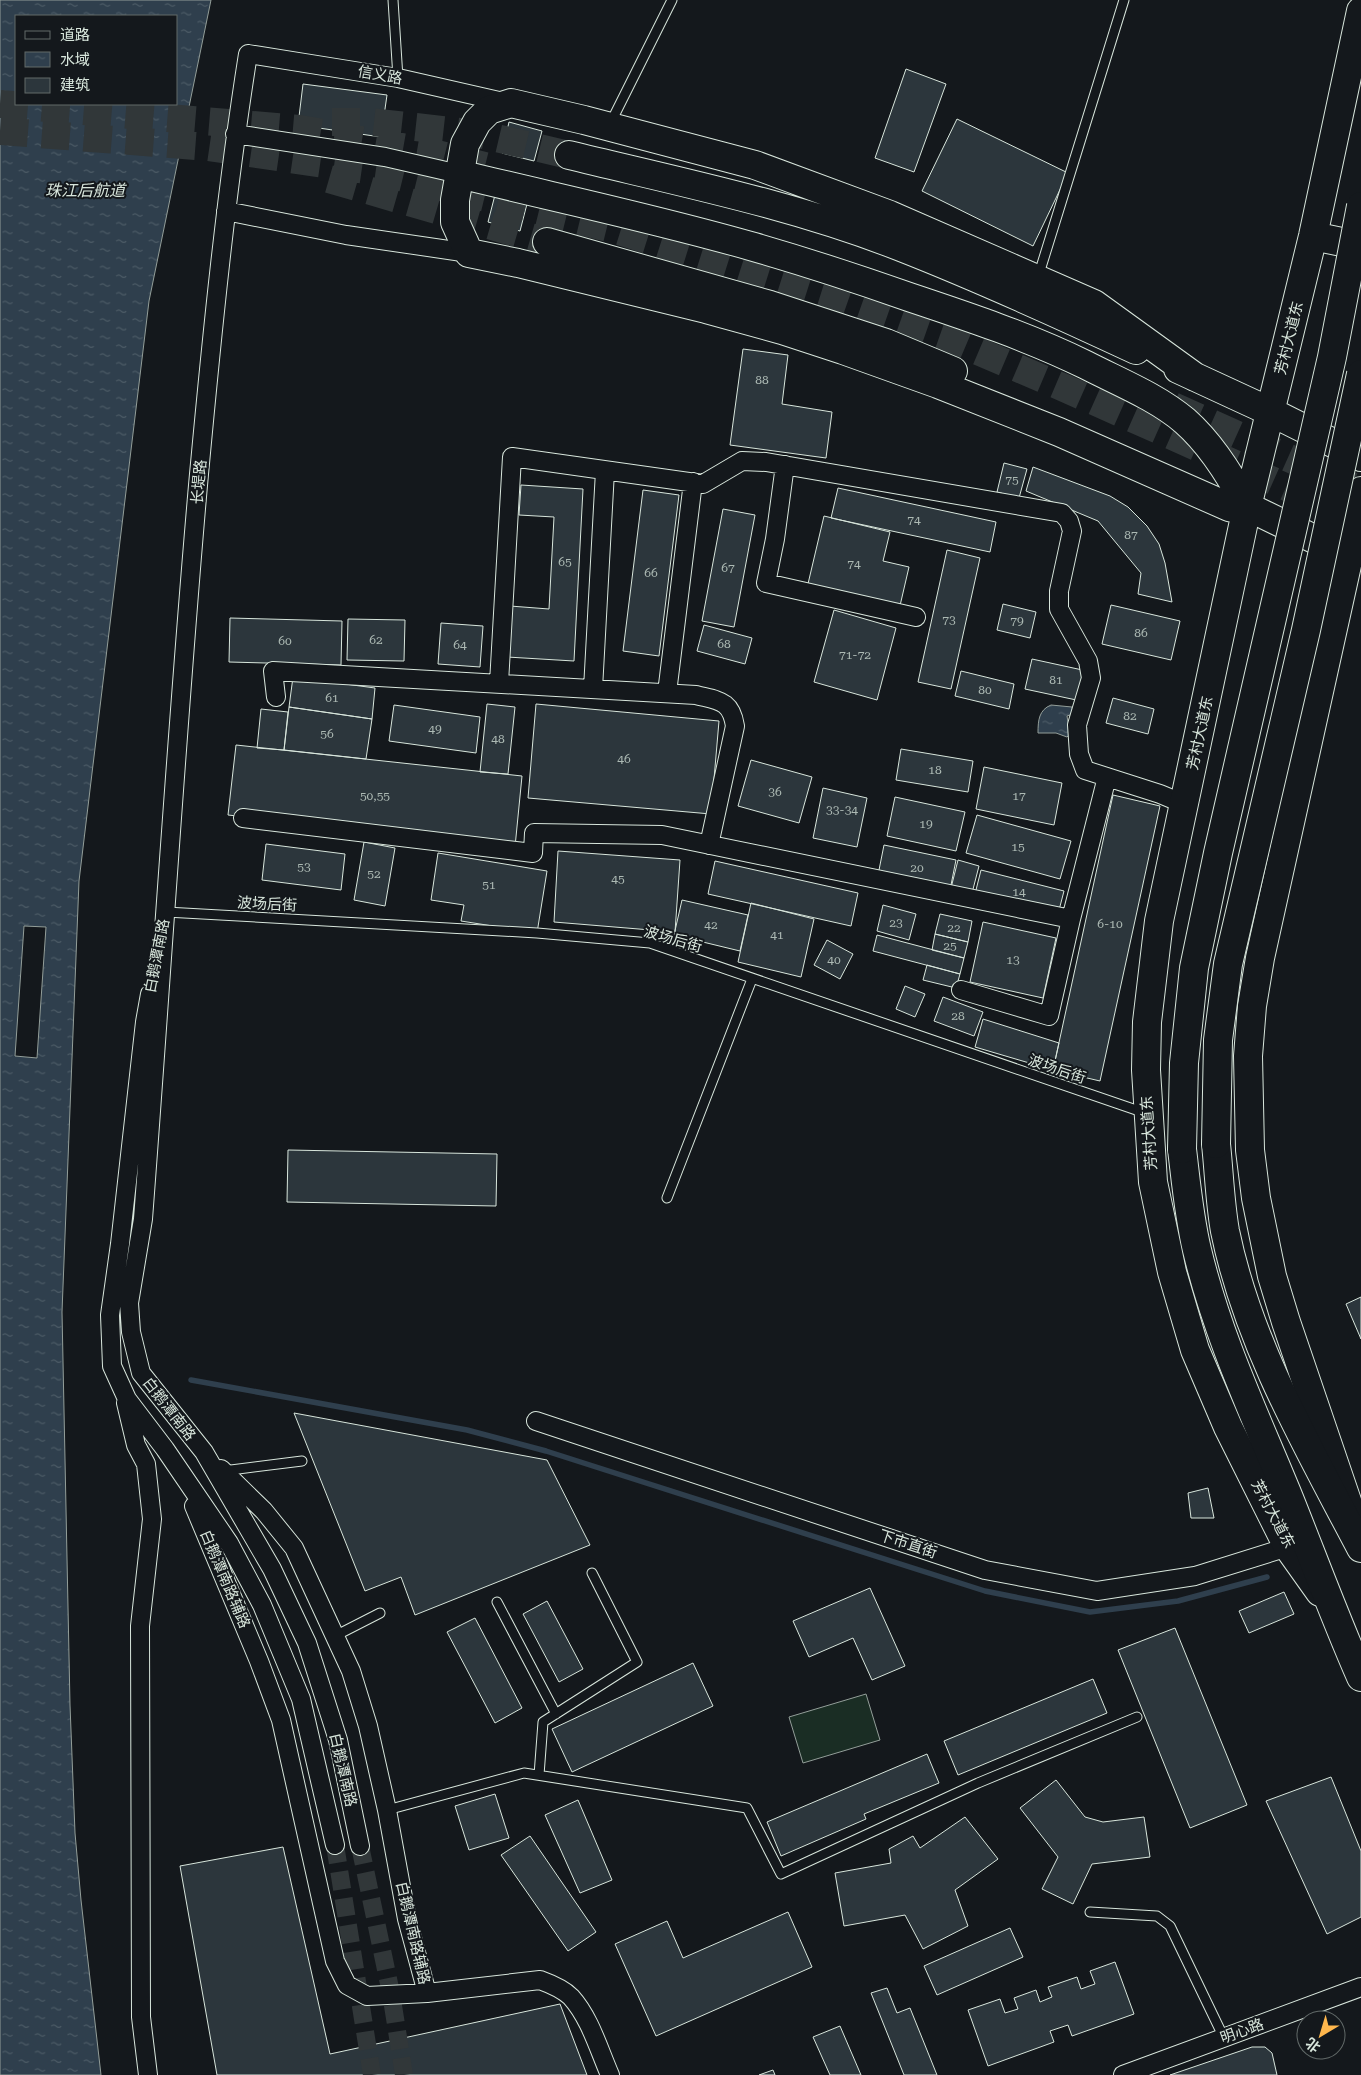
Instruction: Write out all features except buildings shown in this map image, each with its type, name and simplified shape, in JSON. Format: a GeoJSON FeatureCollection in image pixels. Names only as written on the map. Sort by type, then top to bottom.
{"type":"FeatureCollection","features":[{"type":"Feature","properties":{"kind":"main road","name":"芳村大道东"},"geometry":{"type":"LineString","coordinates":[[1330,1605],[1288,1546],[1228,1427],[1195,1350],[1172,1272],[1153,1182],[1146,1070],[1147,1022],[1159,921],[1247,506],[1314,236],[1361,11]]}},
{"type":"Feature","properties":{"kind":"main road"},"geometry":{"type":"LineString","coordinates":[[1195,377],[1094,304],[890,216],[755,165],[609,126],[511,103],[489,110],[477,122],[466,144],[455,200],[455,222],[469,253],[626,288],[782,330],[938,384],[1059,432],[1229,507],[1238,509],[1247,506]]}},
{"type":"Feature","properties":{"kind":"main road"},"geometry":{"type":"LineString","coordinates":[[569,155],[723,192],[823,220],[900,246],[1075,321],[1271,412],[1361,457]]}},
{"type":"Feature","properties":{"kind":"main road"},"geometry":{"type":"LineString","coordinates":[[459,174],[752,246],[818,266],[1031,340],[1162,404],[1185,421],[1201,438],[1227,472],[1247,506]]}},
{"type":"Feature","properties":{"kind":"main road","name":"芳村大道东"},"geometry":{"type":"LineString","coordinates":[[1330,1605],[1288,1497],[1236,1373],[1213,1307],[1197,1249],[1182,1149],[1184,1063],[1188,1013],[1198,949],[1253,695],[1332,357],[1361,206]]}},
{"type":"Feature","properties":{"kind":"main road"},"geometry":{"type":"LineString","coordinates":[[1314,236],[1361,246]]}},
{"type":"Feature","properties":{"kind":"main road"},"geometry":{"type":"LineString","coordinates":[[548,242],[770,305],[886,343],[1066,418],[1355,558]]}},
{"type":"Feature","properties":{"kind":"main road"},"geometry":{"type":"LineString","coordinates":[[1361,374],[1306,630],[1228,964],[1218,1040],[1216,1144],[1225,1230],[1237,1279],[1256,1333],[1275,1380],[1361,1548]]}},
{"type":"Feature","properties":{"kind":"main road"},"geometry":{"type":"LineString","coordinates":[[1361,491],[1355,558],[1260,958],[1251,1026],[1248,1103],[1250,1150],[1256,1198],[1272,1276],[1323,1434],[1361,1540]]}},
{"type":"Feature","properties":{"kind":"main road"},"geometry":{"type":"LineString","coordinates":[[1330,1605],[1361,1677]]}},
{"type":"Feature","properties":{"kind":"street","name":"信义路"},"geometry":{"type":"LineString","coordinates":[[248,54],[398,78],[511,103]]}},
{"type":"Feature","properties":{"kind":"street","name":"长堤路"},"geometry":{"type":"LineString","coordinates":[[166,912],[187,609],[212,339],[235,134],[248,54]]}},
{"type":"Feature","properties":{"kind":"street"},"geometry":{"type":"LineString","coordinates":[[235,134],[384,157],[459,174]]}},
{"type":"Feature","properties":{"kind":"street"},"geometry":{"type":"LineString","coordinates":[[226,212],[346,235],[469,253]]}},
{"type":"Feature","properties":{"kind":"street"},"geometry":{"type":"LineString","coordinates":[[499,683],[512,457],[702,484],[742,461],[766,462],[1062,513],[1069,521],[1072,531],[1058,591],[1059,609],[1088,661],[1091,678],[1077,725],[1079,754],[1086,770],[1160,794],[1184,804]]}},
{"type":"Feature","properties":{"kind":"street"},"geometry":{"type":"LineString","coordinates":[[785,465],[766,583],[916,617]]}},
{"type":"Feature","properties":{"kind":"street"},"geometry":{"type":"LineString","coordinates":[[593,689],[605,471]]}},
{"type":"Feature","properties":{"kind":"street"},"geometry":{"type":"LineString","coordinates":[[667,693],[693,482]]}},
{"type":"Feature","properties":{"kind":"street"},"geometry":{"type":"LineString","coordinates":[[276,697],[273,671],[667,693],[696,695],[724,702],[733,713],[735,726],[708,845]]}},
{"type":"Feature","properties":{"kind":"street"},"geometry":{"type":"LineString","coordinates":[[961,990],[1049,1016],[1071,918],[1107,777]]}},
{"type":"Feature","properties":{"kind":"street"},"geometry":{"type":"LineString","coordinates":[[243,818],[533,853],[534,833],[662,835],[1071,918]]}},
{"type":"Feature","properties":{"kind":"street","name":"白鹅潭南路"},"geometry":{"type":"LineString","coordinates":[[166,912],[145,1022],[120,1244],[110,1315],[112,1366],[127,1399],[229,1543],[266,1613],[301,1698],[335,1844]]}},
{"type":"Feature","properties":{"kind":"street","name":"白鹅潭南路"},"geometry":{"type":"LineString","coordinates":[[166,912],[142,1219],[129,1302],[131,1332],[141,1373],[204,1452],[272,1569],[307,1643],[338,1740],[360,1846]]}},
{"type":"Feature","properties":{"kind":"street"},"geometry":{"type":"LineString","coordinates":[[123,1391],[136,1445],[146,1464],[152,1519],[140,1626],[141,2017],[148,2075]]}},
{"type":"Feature","properties":{"kind":"street","name":"下市直街"},"geometry":{"type":"LineString","coordinates":[[536,1421],[986,1570],[1097,1591],[1195,1576],[1288,1546]]}},
{"type":"Feature","properties":{"kind":"street","name":"白鹅潭南路辅路"},"geometry":{"type":"LineString","coordinates":[[179,1471],[259,1661],[281,1720],[335,1961],[348,1985],[367,1996],[427,1993],[407,1919],[387,1810],[352,1672],[294,1548],[264,1512],[204,1452]]}},
{"type":"Feature","properties":{"kind":"street"},"geometry":{"type":"LineString","coordinates":[[427,1993],[540,1980],[556,1986],[570,1997],[582,2014],[610,2075]]}},
{"type":"Feature","properties":{"kind":"street","name":"明心路"},"geometry":{"type":"LineString","coordinates":[[1123,2075],[1361,1987]]}},
{"type":"Feature","properties":{"kind":"lane"},"geometry":{"type":"LineString","coordinates":[[393,0],[398,78]]}},
{"type":"Feature","properties":{"kind":"lane"},"geometry":{"type":"LineString","coordinates":[[609,126],[672,0]]}},
{"type":"Feature","properties":{"kind":"lane"},"geometry":{"type":"LineString","coordinates":[[1037,279],[1124,0]]}},
{"type":"Feature","properties":{"kind":"lane","name":"波场后街"},"geometry":{"type":"LineString","coordinates":[[166,912],[537,933],[650,944],[1148,1114]]}},
{"type":"Feature","properties":{"kind":"lane"},"geometry":{"type":"LineString","coordinates":[[667,1198],[752,979]]}},
{"type":"Feature","properties":{"kind":"lane"},"geometry":{"type":"LineString","coordinates":[[222,1471],[302,1462]]}},
{"type":"Feature","properties":{"kind":"lane"},"geometry":{"type":"LineString","coordinates":[[539,1775],[544,1722],[637,1662],[592,1574]]}},
{"type":"Feature","properties":{"kind":"lane"},"geometry":{"type":"LineString","coordinates":[[497,1602],[556,1714]]}},
{"type":"Feature","properties":{"kind":"lane"},"geometry":{"type":"LineString","coordinates":[[335,1636],[380,1612]]}},
{"type":"Feature","properties":{"kind":"lane"},"geometry":{"type":"LineString","coordinates":[[387,1810],[524,1773],[747,1808],[781,1874],[978,1783],[1137,1717]]}},
{"type":"Feature","properties":{"kind":"lane"},"geometry":{"type":"LineString","coordinates":[[1090,1912],[1157,1916],[1170,1926],[1224,2038]]}},
{"type":"Feature","properties":{"kind":"green space"},"geometry":{"type":"Polygon","coordinates":[[[866,1694],[880,1740],[803,1763],[789,1717],[866,1694]]]}},
{"type":"Feature","properties":{"kind":"water","name":"珠江后航道"},"geometry":{"type":"Polygon","coordinates":[[[0,0],[211,0],[149,301],[79,881],[62,1312],[70,1705],[75,1833],[101,2075],[0,2075],[0,0]]]}},
{"type":"Feature","properties":{"kind":"water"},"geometry":{"type":"Polygon","coordinates":[[[1051,705],[1072,707],[1073,714],[1067,716],[1070,734],[1067,737],[1056,733],[1038,733],[1040,716],[1051,705]]]}},
{"type":"Feature","properties":{"kind":"pier"},"geometry":{"type":"Polygon","coordinates":[[[24,926],[46,927],[37,1058],[15,1056],[24,926]]]}},
{"type":"Feature","properties":{"kind":"waterway"},"geometry":{"type":"LineString","coordinates":[[191,1380],[467,1430],[546,1451],[985,1591],[1090,1612],[1178,1601],[1267,1577]]}},
{"type":"Feature","properties":{"kind":"tunnel"},"geometry":{"type":"LineString","coordinates":[[0,104],[300,129],[425,151],[485,166]]}},
{"type":"Feature","properties":{"kind":"tunnel"},"geometry":{"type":"LineString","coordinates":[[332,122],[371,122],[479,134],[569,155]]}},
{"type":"Feature","properties":{"kind":"tunnel"},"geometry":{"type":"LineString","coordinates":[[0,131],[208,147],[380,172],[616,230],[835,299],[954,341],[1060,386],[1354,517]]}},
{"type":"Feature","properties":{"kind":"tunnel"},"geometry":{"type":"LineString","coordinates":[[329,179],[547,242]]}},
{"type":"Feature","properties":{"kind":"tunnel"},"geometry":{"type":"LineString","coordinates":[[1173,406],[1360,490]]}},
{"type":"Feature","properties":{"kind":"tunnel"},"geometry":{"type":"LineString","coordinates":[[335,1845],[372,2075]]}},
{"type":"Feature","properties":{"kind":"tunnel"},"geometry":{"type":"LineString","coordinates":[[360,1846],[391,1993],[404,2075]]}}]}
